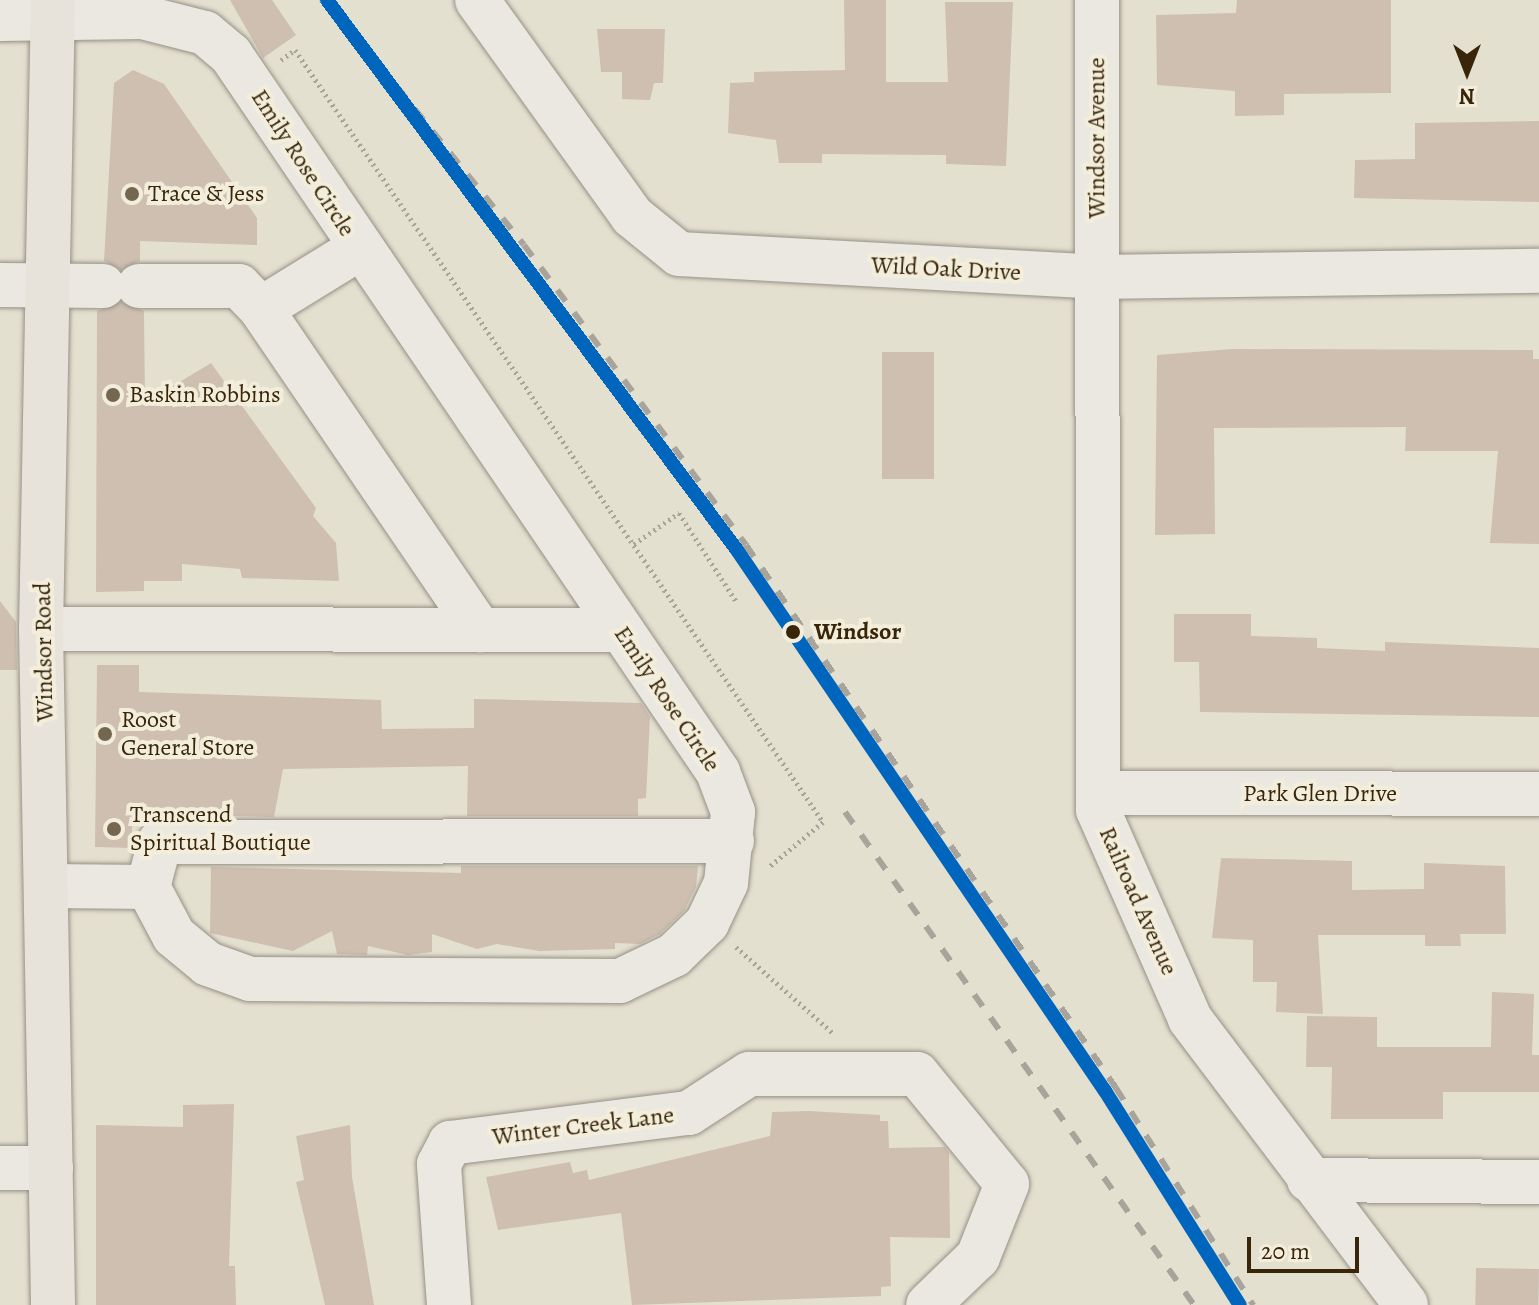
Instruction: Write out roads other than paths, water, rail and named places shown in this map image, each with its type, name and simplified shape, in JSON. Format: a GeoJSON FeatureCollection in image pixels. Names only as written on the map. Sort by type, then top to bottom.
{"type":"FeatureCollection","features":[{"type":"Feature","properties":{"kind":"main road","name":"Windsor Road"},"geometry":{"type":"LineString","coordinates":[[53,9],[41,629],[50,886],[53,1305]]}},
{"type":"Feature","properties":{"kind":"street","name":"Wild Oak Drive"},"geometry":{"type":"LineString","coordinates":[[477,0],[632,216],[679,254],[1097,277],[1539,271]]}},
{"type":"Feature","properties":{"kind":"street","name":"Windsor Avenue"},"geometry":{"type":"LineString","coordinates":[[1097,0],[1097,277]]}},
{"type":"Feature","properties":{"kind":"street","name":"Emily Rose Circle"},"geometry":{"type":"LineString","coordinates":[[0,19],[53,9],[142,17],[205,33],[231,55],[718,772],[733,812],[726,883],[707,923],[674,955],[620,981],[250,979],[208,964],[174,936],[148,887]]}},
{"type":"Feature","properties":{"kind":"street"},"geometry":{"type":"LineString","coordinates":[[261,309],[360,248]]}},
{"type":"Feature","properties":{"kind":"street","name":"Railroad Avenue"},"geometry":{"type":"LineString","coordinates":[[1097,277],[1102,793],[1098,810],[1190,1019],[1406,1305]]}},
{"type":"Feature","properties":{"kind":"street"},"geometry":{"type":"LineString","coordinates":[[0,285],[239,286],[261,309],[480,630]]}},
{"type":"Feature","properties":{"kind":"street"},"geometry":{"type":"LineString","coordinates":[[41,629],[621,630]]}},
{"type":"Feature","properties":{"kind":"street","name":"Park Glen Drive"},"geometry":{"type":"LineString","coordinates":[[1102,793],[1539,794]]}},
{"type":"Feature","properties":{"kind":"street"},"geometry":{"type":"LineString","coordinates":[[50,886],[148,887],[160,842],[732,841]]}},
{"type":"Feature","properties":{"kind":"street","name":"Winter Creek Lane"},"geometry":{"type":"LineString","coordinates":[[449,1305],[439,1164],[450,1143],[689,1113],[749,1074],[917,1074],[1007,1184],[978,1257],[928,1305]]}},
{"type":"Feature","properties":{"kind":"street"},"geometry":{"type":"LineString","coordinates":[[0,1168],[51,1168]]}},
{"type":"Feature","properties":{"kind":"street"},"geometry":{"type":"LineString","coordinates":[[1309,1180],[1539,1182]]}},
{"type":"Feature","properties":{"kind":"railway"},"geometry":{"type":"LineString","coordinates":[[327,0],[524,245],[746,545],[1116,1088],[1253,1305]]}},
{"type":"Feature","properties":{"kind":"railway"},"geometry":{"type":"LineString","coordinates":[[845,812],[1194,1305]]}},
{"type":"Feature","properties":{"kind":"place","name":"Trace & Jess"},"geometry":{"type":"Point","coordinates":[132,194]}},
{"type":"Feature","properties":{"kind":"place","name":"Baskin Robbins"},"geometry":{"type":"Point","coordinates":[113,395]}},
{"type":"Feature","properties":{"kind":"place","name":"Windsor"},"geometry":{"type":"Point","coordinates":[793,632]}},
{"type":"Feature","properties":{"kind":"place","name":"Roost General Store"},"geometry":{"type":"Point","coordinates":[105,734]}},
{"type":"Feature","properties":{"kind":"place","name":"Transcend Spiritual Boutique"},"geometry":{"type":"Point","coordinates":[114,829]}}]}
